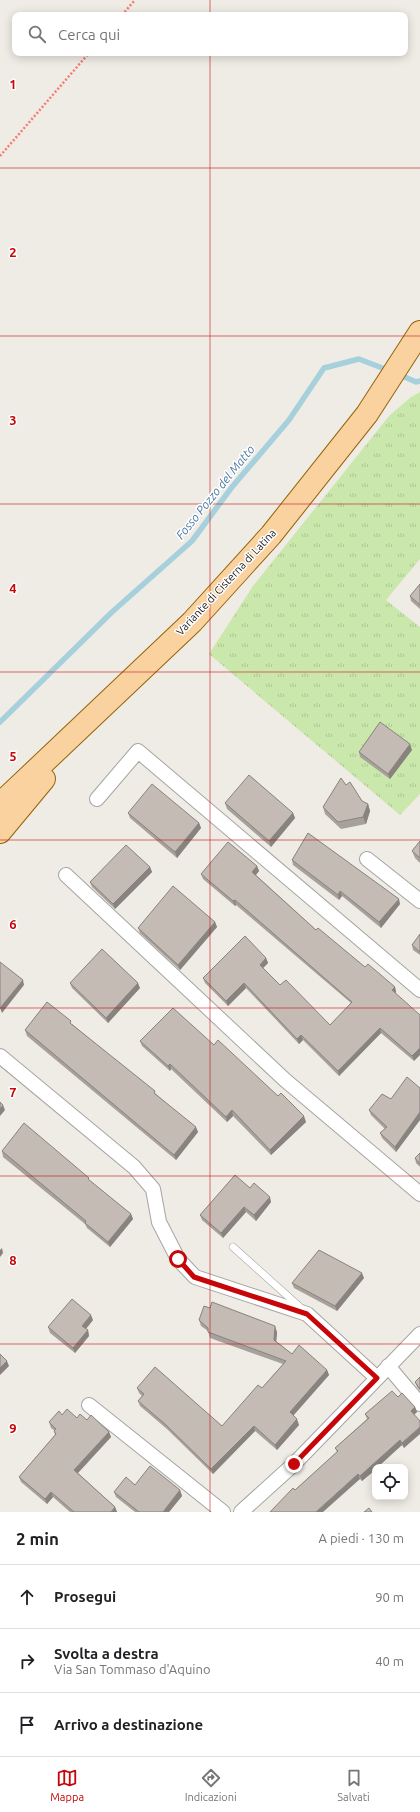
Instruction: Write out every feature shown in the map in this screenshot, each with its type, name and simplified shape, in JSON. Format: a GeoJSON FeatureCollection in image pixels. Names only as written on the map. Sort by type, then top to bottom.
{"type":"FeatureCollection","features":[{"type":"Feature","properties":{"kind":"main road","name":"Variante di Cisterna di Latina"},"geometry":{"type":"LineString","coordinates":[[0,804],[192,622],[271,535],[367,414],[416,339]]}},
{"type":"Feature","properties":{"kind":"main road"},"geometry":{"type":"LineString","coordinates":[[0,786],[106,704]]}},
{"type":"Feature","properties":{"kind":"main road"},"geometry":{"type":"LineString","coordinates":[[0,832],[106,704]]}},
{"type":"Feature","properties":{"kind":"street"},"geometry":{"type":"LineString","coordinates":[[97,799],[138,751],[420,990]]}},
{"type":"Feature","properties":{"kind":"street"},"geometry":{"type":"LineString","coordinates":[[367,859],[420,901]]}},
{"type":"Feature","properties":{"kind":"street"},"geometry":{"type":"LineString","coordinates":[[66,875],[285,1080],[420,1194]]}},
{"type":"Feature","properties":{"kind":"street"},"geometry":{"type":"LineString","coordinates":[[0,1056],[134,1167],[152,1189],[158,1222],[178,1259],[194,1277],[307,1314],[377,1378]]}},
{"type":"Feature","properties":{"kind":"street"},"geometry":{"type":"LineString","coordinates":[[241,1512],[294,1464],[420,1334]]}},
{"type":"Feature","properties":{"kind":"street"},"geometry":{"type":"LineString","coordinates":[[388,1366],[420,1404]]}},
{"type":"Feature","properties":{"kind":"street"},"geometry":{"type":"LineString","coordinates":[[89,1405],[223,1512]]}},
{"type":"Feature","properties":{"kind":"lane"},"geometry":{"type":"LineString","coordinates":[[233,1248],[307,1314]]}},
{"type":"Feature","properties":{"kind":"path"},"geometry":{"type":"LineString","coordinates":[[125,12],[135,0]]}},
{"type":"Feature","properties":{"kind":"path"},"geometry":{"type":"LineString","coordinates":[[0,156],[86,56]]}},
{"type":"Feature","properties":{"kind":"green space"},"geometry":{"type":"Polygon","coordinates":[[[420,392],[420,559],[386,600],[420,627],[420,794],[400,815],[209,654],[253,586],[389,416],[411,397],[420,392]]]}},
{"type":"Feature","properties":{"kind":"building"},"geometry":{"type":"Polygon","coordinates":[[[420,584],[420,605],[410,596],[420,584]]]}},
{"type":"Feature","properties":{"kind":"building"},"geometry":{"type":"Polygon","coordinates":[[[380,722],[410,744],[388,774],[359,752],[380,722]]]}},
{"type":"Feature","properties":{"kind":"building"},"geometry":{"type":"Polygon","coordinates":[[[249,775],[293,813],[269,841],[225,803],[249,775]]]}},
{"type":"Feature","properties":{"kind":"building"},"geometry":{"type":"Polygon","coordinates":[[[341,778],[346,785],[350,782],[362,801],[368,804],[363,817],[338,822],[323,807],[341,778]]]}},
{"type":"Feature","properties":{"kind":"building"},"geometry":{"type":"Polygon","coordinates":[[[152,784],[199,823],[175,852],[128,813],[152,784]]]}},
{"type":"Feature","properties":{"kind":"building"},"geometry":{"type":"Polygon","coordinates":[[[308,833],[399,899],[379,922],[340,891],[338,895],[292,860],[308,833]]]}},
{"type":"Feature","properties":{"kind":"building"},"geometry":{"type":"Polygon","coordinates":[[[420,841],[420,858],[412,851],[420,841]]]}},
{"type":"Feature","properties":{"kind":"building"},"geometry":{"type":"Polygon","coordinates":[[[228,842],[257,866],[252,872],[316,930],[318,928],[365,967],[368,964],[395,987],[392,990],[420,1015],[420,1048],[412,1056],[380,1028],[338,1071],[301,1035],[297,1039],[244,983],[226,1001],[203,978],[245,936],[266,958],[260,965],[280,985],[286,980],[330,1025],[352,1002],[235,900],[233,901],[201,874],[228,842]]]}},
{"type":"Feature","properties":{"kind":"building"},"geometry":{"type":"Polygon","coordinates":[[[126,845],[150,867],[113,904],[90,882],[126,845]]]}},
{"type":"Feature","properties":{"kind":"building"},"geometry":{"type":"Polygon","coordinates":[[[173,886],[215,922],[178,965],[138,928],[173,886]]]}},
{"type":"Feature","properties":{"kind":"building"},"geometry":{"type":"Polygon","coordinates":[[[420,934],[420,952],[412,945],[420,934]]]}},
{"type":"Feature","properties":{"kind":"building"},"geometry":{"type":"Polygon","coordinates":[[[102,949],[138,983],[106,1018],[70,983],[102,949]]]}},
{"type":"Feature","properties":{"kind":"building"},"geometry":{"type":"Polygon","coordinates":[[[0,962],[23,980],[0,1008],[0,962]]]}},
{"type":"Feature","properties":{"kind":"building"},"geometry":{"type":"Polygon","coordinates":[[[47,1002],[71,1021],[70,1023],[155,1091],[154,1093],[196,1127],[174,1155],[25,1030],[47,1002]]]}},
{"type":"Feature","properties":{"kind":"building"},"geometry":{"type":"Polygon","coordinates":[[[173,1008],[214,1045],[218,1040],[278,1096],[281,1093],[304,1116],[270,1150],[232,1110],[226,1117],[170,1064],[168,1066],[140,1041],[173,1008]]]}},
{"type":"Feature","properties":{"kind":"building"},"geometry":{"type":"Polygon","coordinates":[[[407,1077],[420,1088],[420,1112],[395,1147],[380,1133],[387,1127],[369,1110],[382,1094],[391,1099],[407,1077]]]}},
{"type":"Feature","properties":{"kind":"building"},"geometry":{"type":"Polygon","coordinates":[[[0,1102],[3,1105],[0,1109],[0,1102]]]}},
{"type":"Feature","properties":{"kind":"building"},"geometry":{"type":"Polygon","coordinates":[[[24,1123],[131,1214],[108,1242],[85,1223],[86,1221],[2,1151],[24,1123]]]}},
{"type":"Feature","properties":{"kind":"building"},"geometry":{"type":"Polygon","coordinates":[[[420,1153],[420,1164],[415,1158],[420,1153]]]}},
{"type":"Feature","properties":{"kind":"building"},"geometry":{"type":"Polygon","coordinates":[[[235,1175],[250,1188],[254,1183],[270,1197],[254,1215],[244,1207],[221,1233],[200,1215],[235,1175]]]}},
{"type":"Feature","properties":{"kind":"building"},"geometry":{"type":"Polygon","coordinates":[[[319,1250],[362,1273],[335,1306],[292,1283],[319,1250]]]}},
{"type":"Feature","properties":{"kind":"building"},"geometry":{"type":"Polygon","coordinates":[[[72,1299],[91,1315],[82,1326],[88,1330],[73,1348],[48,1327],[72,1299]]]}},
{"type":"Feature","properties":{"kind":"building"},"geometry":{"type":"Polygon","coordinates":[[[212,1302],[275,1326],[274,1340],[292,1354],[299,1345],[327,1370],[290,1412],[297,1419],[275,1445],[254,1426],[211,1469],[165,1424],[138,1401],[144,1394],[137,1388],[155,1367],[222,1426],[258,1385],[262,1388],[286,1361],[208,1332],[208,1328],[199,1320],[204,1306],[210,1308],[212,1302]]]}},
{"type":"Feature","properties":{"kind":"building"},"geometry":{"type":"Polygon","coordinates":[[[0,1354],[7,1361],[0,1368],[0,1354]]]}},
{"type":"Feature","properties":{"kind":"building"},"geometry":{"type":"Polygon","coordinates":[[[420,1377],[420,1389],[415,1382],[420,1377]]]}},
{"type":"Feature","properties":{"kind":"building"},"geometry":{"type":"Polygon","coordinates":[[[392,1391],[398,1397],[402,1393],[415,1407],[411,1411],[420,1421],[420,1427],[402,1443],[400,1440],[360,1476],[358,1474],[316,1512],[270,1512],[293,1488],[295,1490],[338,1451],[335,1448],[369,1418],[365,1414],[392,1391]]]}},
{"type":"Feature","properties":{"kind":"building"},"geometry":{"type":"Polygon","coordinates":[[[67,1409],[77,1418],[80,1414],[87,1420],[91,1415],[109,1432],[74,1470],[115,1507],[111,1512],[74,1512],[51,1492],[45,1499],[19,1477],[56,1434],[54,1431],[56,1429],[49,1422],[59,1411],[62,1415],[67,1409]]]}},
{"type":"Feature","properties":{"kind":"building"},"geometry":{"type":"Polygon","coordinates":[[[150,1466],[180,1490],[163,1512],[139,1512],[114,1492],[126,1477],[135,1485],[150,1466]]]}},
{"type":"Feature","properties":{"kind":"building"},"geometry":{"type":"Polygon","coordinates":[[[369,1508],[372,1512],[364,1512],[369,1508]]]}},
{"type":"Feature","properties":{"kind":"waterway","name":"Fosso Pozzo del Matto"},"geometry":{"type":"LineString","coordinates":[[0,722],[112,612],[192,541],[232,487],[289,420],[324,368],[359,359],[390,371]]}},
{"type":"Feature","properties":{"kind":"waterway","name":"Fosso Pozzo del Matto"},"geometry":{"type":"LineString","coordinates":[[398,374],[416,382],[420,381]]}},
{"type":"Feature","properties":{"kind":"route"},"geometry":{"type":"LineString","coordinates":[[178,1259],[194,1277],[307,1314],[377,1378],[294,1464]]}}]}
